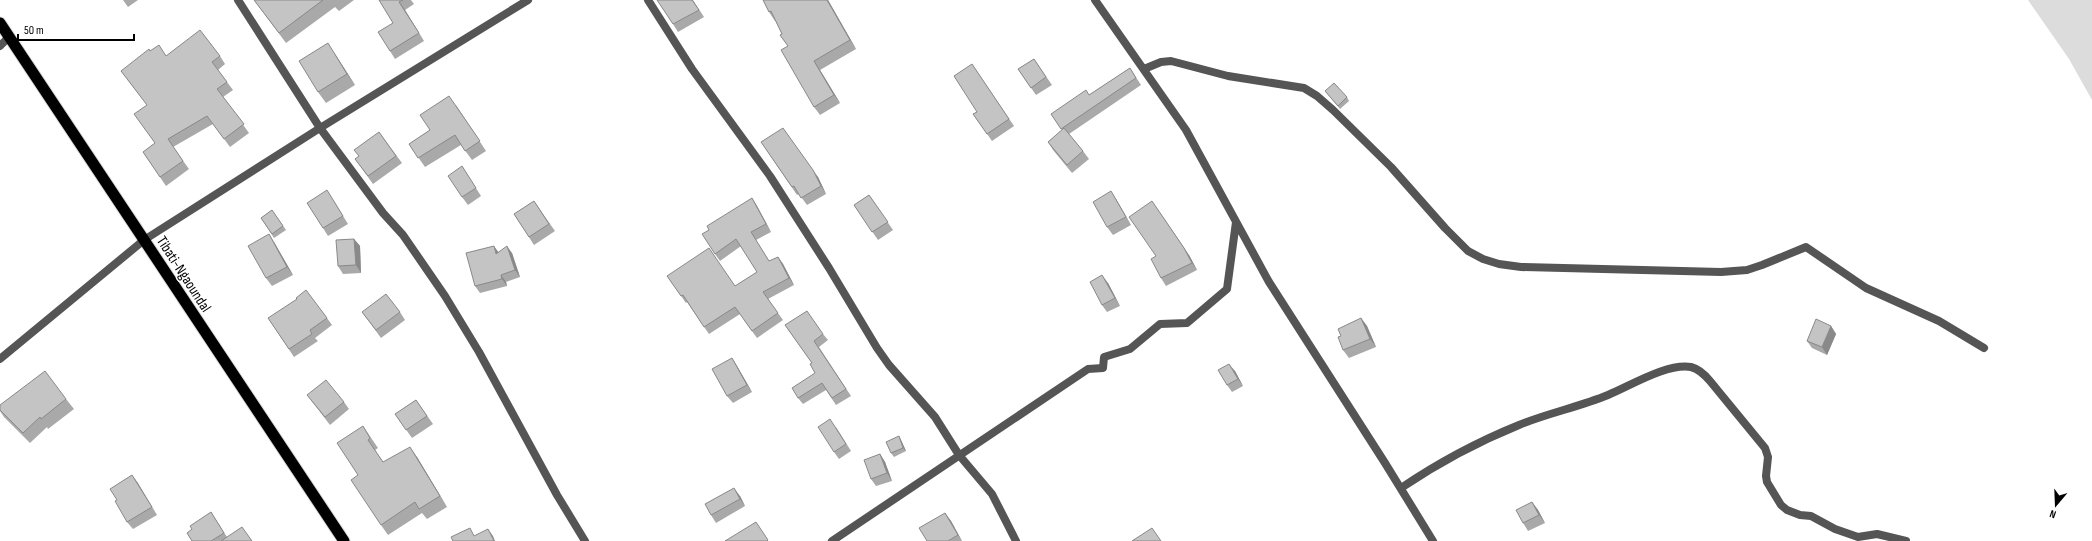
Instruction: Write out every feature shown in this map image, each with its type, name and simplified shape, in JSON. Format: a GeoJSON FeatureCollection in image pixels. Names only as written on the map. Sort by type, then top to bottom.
{"type":"FeatureCollection","features":[{"type":"Feature","properties":{"kind":"highway","name":"Tibati-Ngaoundal"},"geometry":{"type":"LineString","coordinates":[[0,23],[144,240],[175,290],[344,541]]}},
{"type":"Feature","properties":{"kind":"street"},"geometry":{"type":"LineString","coordinates":[[238,0],[320,128],[384,213],[403,234],[445,296],[479,352],[557,495],[585,541]]}},
{"type":"Feature","properties":{"kind":"street"},"geometry":{"type":"LineString","coordinates":[[0,358],[144,240],[320,128],[528,0]]}},
{"type":"Feature","properties":{"kind":"street"},"geometry":{"type":"LineString","coordinates":[[648,0],[692,69],[778,189],[829,268],[877,348],[889,365],[936,417],[959,455],[992,494],[1016,541]]}},
{"type":"Feature","properties":{"kind":"street"},"geometry":{"type":"LineString","coordinates":[[1095,0],[1186,130],[1269,282],[1401,488],[1433,541]]}},
{"type":"Feature","properties":{"kind":"street"},"geometry":{"type":"LineString","coordinates":[[0,46],[9,37]]}},
{"type":"Feature","properties":{"kind":"street"},"geometry":{"type":"LineString","coordinates":[[1144,68],[1161,62],[1171,61],[1228,76],[1304,88],[1317,96],[1333,110],[1391,167],[1468,251],[1488,261],[1521,267],[1721,272],[1747,270],[1762,266],[1806,247],[1866,288],[1939,321],[1984,348]]}},
{"type":"Feature","properties":{"kind":"street"},"geometry":{"type":"LineString","coordinates":[[832,541],[1088,368],[1103,368],[1104,357],[1130,349],[1160,324],[1187,323],[1227,288],[1236,222]]}},
{"type":"Feature","properties":{"kind":"street"},"geometry":{"type":"LineString","coordinates":[[1401,488],[1444,460],[1519,425],[1603,397],[1659,373],[1675,368],[1691,367],[1703,373],[1765,448],[1768,457],[1766,476],[1767,482],[1781,505],[1794,513],[1811,516],[1851,536],[1861,538],[1877,534],[1906,541]]}},
{"type":"Feature","properties":{"kind":"shaded area"},"geometry":{"type":"Polygon","coordinates":[[[2028,0],[2092,0],[2092,100],[2069,59],[2028,0]]]}},
{"type":"Feature","properties":{"kind":"building"},"geometry":{"type":"Polygon","coordinates":[[[254,0],[323,0],[279,33],[254,0]]]}},
{"type":"Feature","properties":{"kind":"building"},"geometry":{"type":"Polygon","coordinates":[[[379,0],[403,0],[399,2],[419,33],[390,51],[378,32],[393,23],[379,0]]]}},
{"type":"Feature","properties":{"kind":"building"},"geometry":{"type":"Polygon","coordinates":[[[657,0],[692,0],[699,10],[673,24],[657,0]]]}},
{"type":"Feature","properties":{"kind":"building"},"geometry":{"type":"Polygon","coordinates":[[[763,0],[827,0],[850,40],[814,61],[834,95],[814,107],[781,50],[788,46],[780,35],[782,34],[771,11],[769,12],[763,0]]]}},
{"type":"Feature","properties":{"kind":"building"},"geometry":{"type":"Polygon","coordinates":[[[200,30],[220,56],[212,62],[227,82],[217,89],[244,124],[224,139],[207,116],[168,139],[183,161],[160,177],[143,152],[155,143],[134,114],[147,105],[121,71],[149,49],[150,51],[159,45],[166,56],[200,30]]]}},
{"type":"Feature","properties":{"kind":"building"},"geometry":{"type":"Polygon","coordinates":[[[328,43],[347,74],[318,92],[299,61],[328,43]]]}},
{"type":"Feature","properties":{"kind":"building"},"geometry":{"type":"Polygon","coordinates":[[[1034,59],[1046,77],[1031,88],[1018,69],[1034,59]]]}},
{"type":"Feature","properties":{"kind":"building"},"geometry":{"type":"Polygon","coordinates":[[[972,64],[1009,119],[987,134],[973,114],[977,112],[954,76],[972,64]]]}},
{"type":"Feature","properties":{"kind":"building"},"geometry":{"type":"Polygon","coordinates":[[[1130,68],[1136,78],[1061,129],[1051,114],[1086,90],[1089,95],[1130,68]]]}},
{"type":"Feature","properties":{"kind":"building"},"geometry":{"type":"Polygon","coordinates":[[[1334,83],[1347,97],[1338,106],[1325,91],[1334,83]]]}},
{"type":"Feature","properties":{"kind":"building"},"geometry":{"type":"Polygon","coordinates":[[[449,96],[480,141],[465,151],[455,135],[418,158],[409,144],[430,130],[420,115],[449,96]]]}},
{"type":"Feature","properties":{"kind":"building"},"geometry":{"type":"Polygon","coordinates":[[[783,128],[813,170],[821,186],[801,198],[794,186],[792,187],[761,142],[783,128]]]}},
{"type":"Feature","properties":{"kind":"building"},"geometry":{"type":"Polygon","coordinates":[[[1064,128],[1083,151],[1067,165],[1048,142],[1064,128]]]}},
{"type":"Feature","properties":{"kind":"building"},"geometry":{"type":"Polygon","coordinates":[[[379,132],[396,156],[368,176],[355,159],[359,156],[354,150],[379,132]]]}},
{"type":"Feature","properties":{"kind":"building"},"geometry":{"type":"Polygon","coordinates":[[[462,166],[476,188],[462,197],[448,176],[462,166]]]}},
{"type":"Feature","properties":{"kind":"building"},"geometry":{"type":"Polygon","coordinates":[[[327,190],[343,216],[323,228],[307,203],[327,190]]]}},
{"type":"Feature","properties":{"kind":"building"},"geometry":{"type":"Polygon","coordinates":[[[1111,191],[1126,217],[1107,227],[1093,202],[1111,191]]]}},
{"type":"Feature","properties":{"kind":"building"},"geometry":{"type":"Polygon","coordinates":[[[869,195],[888,222],[872,232],[854,205],[869,195]]]}},
{"type":"Feature","properties":{"kind":"building"},"geometry":{"type":"Polygon","coordinates":[[[752,198],[766,224],[751,232],[769,261],[778,257],[789,278],[763,292],[778,313],[752,331],[735,307],[704,327],[683,295],[681,296],[667,276],[709,248],[735,286],[757,272],[736,239],[715,254],[702,234],[709,230],[707,226],[752,198]]]}},
{"type":"Feature","properties":{"kind":"building"},"geometry":{"type":"Polygon","coordinates":[[[534,201],[549,224],[529,237],[514,214],[534,201]]]}},
{"type":"Feature","properties":{"kind":"building"},"geometry":{"type":"Polygon","coordinates":[[[1152,201],[1184,248],[1192,263],[1161,278],[1151,259],[1156,256],[1129,217],[1152,201]]]}},
{"type":"Feature","properties":{"kind":"building"},"geometry":{"type":"Polygon","coordinates":[[[272,210],[283,226],[272,234],[261,218],[272,210]]]}},
{"type":"Feature","properties":{"kind":"building"},"geometry":{"type":"Polygon","coordinates":[[[269,234],[287,267],[266,278],[248,246],[269,234]]]}},
{"type":"Feature","properties":{"kind":"building"},"geometry":{"type":"Polygon","coordinates":[[[354,239],[356,265],[338,266],[336,240],[354,239]]]}},
{"type":"Feature","properties":{"kind":"building"},"geometry":{"type":"Polygon","coordinates":[[[494,246],[496,254],[507,246],[515,270],[501,275],[502,279],[475,286],[466,253],[494,246]]]}},
{"type":"Feature","properties":{"kind":"building"},"geometry":{"type":"Polygon","coordinates":[[[1102,275],[1115,298],[1102,305],[1090,282],[1102,275]]]}},
{"type":"Feature","properties":{"kind":"building"},"geometry":{"type":"Polygon","coordinates":[[[306,290],[327,318],[310,330],[312,334],[289,349],[268,318],[297,299],[296,298],[306,290]]]}},
{"type":"Feature","properties":{"kind":"building"},"geometry":{"type":"Polygon","coordinates":[[[386,294],[400,312],[376,330],[362,312],[386,294]]]}},
{"type":"Feature","properties":{"kind":"building"},"geometry":{"type":"Polygon","coordinates":[[[807,311],[823,334],[814,341],[846,389],[832,398],[822,383],[798,398],[792,388],[815,373],[810,364],[812,363],[785,325],[807,311]]]}},
{"type":"Feature","properties":{"kind":"building"},"geometry":{"type":"Polygon","coordinates":[[[1361,318],[1370,339],[1343,350],[1338,337],[1341,336],[1338,329],[1361,318]]]}},
{"type":"Feature","properties":{"kind":"building"},"geometry":{"type":"Polygon","coordinates":[[[1816,319],[1831,326],[1822,347],[1807,341],[1816,319]]]}},
{"type":"Feature","properties":{"kind":"building"},"geometry":{"type":"Polygon","coordinates":[[[732,358],[747,385],[727,396],[712,369],[732,358]]]}},
{"type":"Feature","properties":{"kind":"building"},"geometry":{"type":"Polygon","coordinates":[[[1229,364],[1238,379],[1227,385],[1218,370],[1229,364]]]}},
{"type":"Feature","properties":{"kind":"building"},"geometry":{"type":"Polygon","coordinates":[[[45,371],[66,399],[41,419],[40,417],[23,433],[0,410],[0,405],[45,371]]]}},
{"type":"Feature","properties":{"kind":"building"},"geometry":{"type":"Polygon","coordinates":[[[326,380],[344,402],[325,417],[307,395],[326,380]]]}},
{"type":"Feature","properties":{"kind":"building"},"geometry":{"type":"Polygon","coordinates":[[[416,400],[427,416],[406,430],[395,414],[416,400]]]}},
{"type":"Feature","properties":{"kind":"building"},"geometry":{"type":"Polygon","coordinates":[[[830,419],[846,444],[834,452],[818,427],[830,419]]]}},
{"type":"Feature","properties":{"kind":"building"},"geometry":{"type":"Polygon","coordinates":[[[363,426],[370,438],[368,440],[383,462],[410,447],[440,496],[419,509],[415,502],[381,525],[351,480],[358,475],[337,443],[363,426]]]}},
{"type":"Feature","properties":{"kind":"building"},"geometry":{"type":"Polygon","coordinates":[[[899,436],[903,448],[891,453],[886,442],[899,436]]]}},
{"type":"Feature","properties":{"kind":"building"},"geometry":{"type":"Polygon","coordinates":[[[880,454],[887,473],[871,479],[864,460],[880,454]]]}},
{"type":"Feature","properties":{"kind":"building"},"geometry":{"type":"Polygon","coordinates":[[[132,475],[152,507],[127,522],[110,489],[132,475]]]}},
{"type":"Feature","properties":{"kind":"building"},"geometry":{"type":"Polygon","coordinates":[[[734,488],[740,499],[711,515],[705,504],[734,488]]]}},
{"type":"Feature","properties":{"kind":"building"},"geometry":{"type":"Polygon","coordinates":[[[1532,502],[1539,515],[1523,523],[1516,510],[1532,502]]]}},
{"type":"Feature","properties":{"kind":"building"},"geometry":{"type":"Polygon","coordinates":[[[211,512],[224,533],[211,541],[192,541],[187,533],[192,529],[190,526],[211,512]]]}},
{"type":"Feature","properties":{"kind":"building"},"geometry":{"type":"Polygon","coordinates":[[[945,513],[958,535],[948,541],[927,541],[919,528],[945,513]]]}},
{"type":"Feature","properties":{"kind":"building"},"geometry":{"type":"Polygon","coordinates":[[[756,522],[768,540],[767,541],[725,541],[756,522]]]}},
{"type":"Feature","properties":{"kind":"building"},"geometry":{"type":"Polygon","coordinates":[[[242,527],[252,541],[221,541],[242,527]]]}},
{"type":"Feature","properties":{"kind":"building"},"geometry":{"type":"Polygon","coordinates":[[[470,528],[474,536],[488,529],[494,541],[453,541],[451,537],[470,528]]]}},
{"type":"Feature","properties":{"kind":"building"},"geometry":{"type":"Polygon","coordinates":[[[1152,528],[1161,541],[1132,541],[1152,528]]]}}]}
